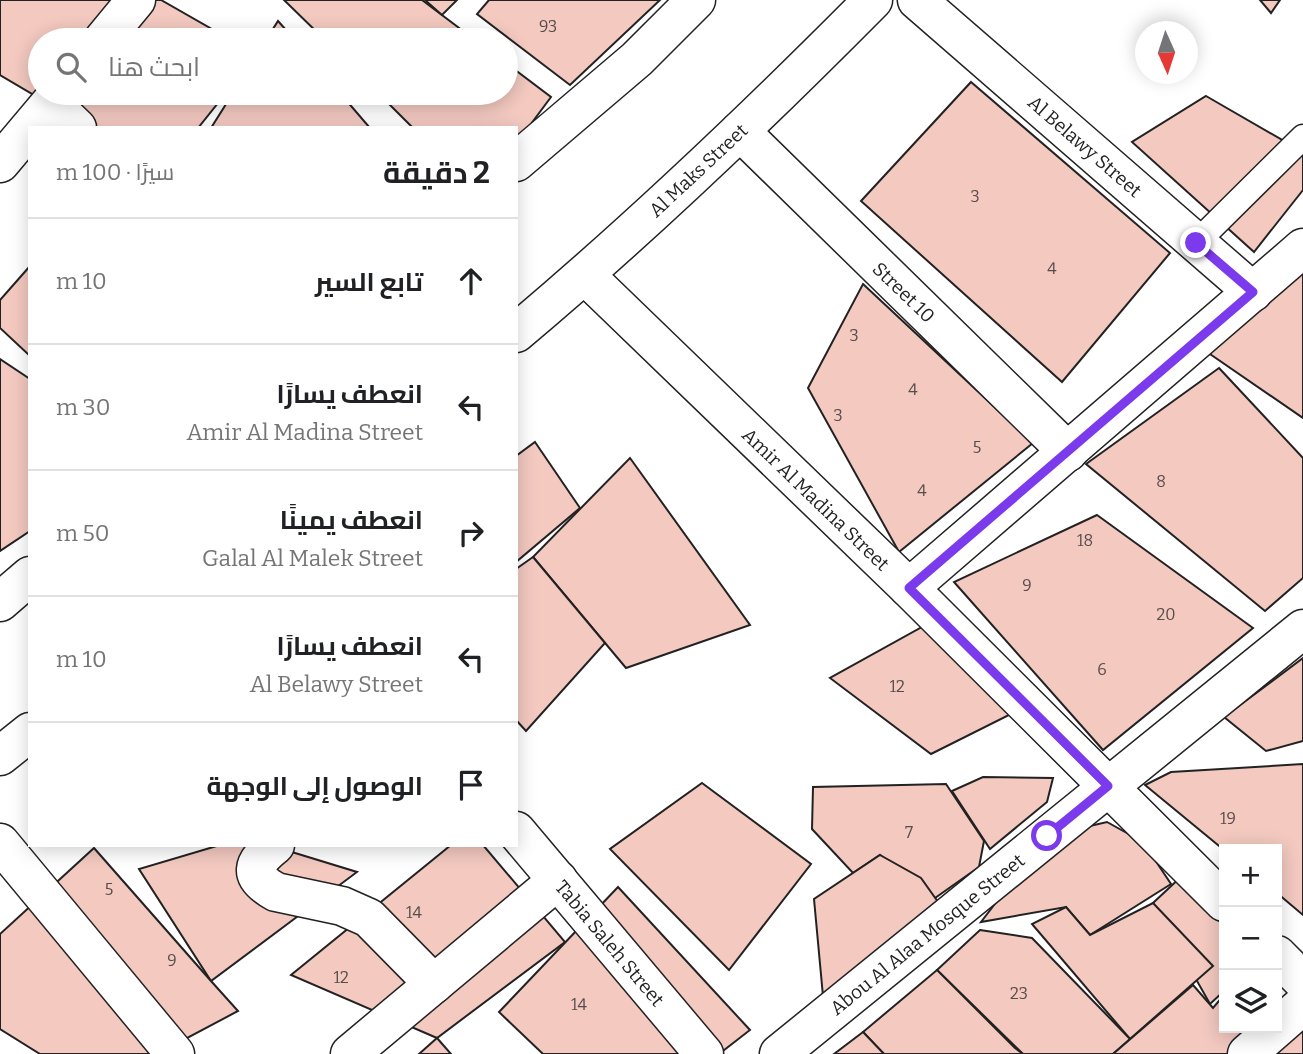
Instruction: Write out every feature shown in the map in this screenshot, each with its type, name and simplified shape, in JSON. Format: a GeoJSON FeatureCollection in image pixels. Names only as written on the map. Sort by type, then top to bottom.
{"type":"FeatureCollection","features":[{"type":"Feature","properties":{"kind":"street"},"geometry":{"type":"LineString","coordinates":[[113,28],[136,0]]}},
{"type":"Feature","properties":{"kind":"street"},"geometry":{"type":"LineString","coordinates":[[518,160],[637,59],[696,0]]}},
{"type":"Feature","properties":{"kind":"street","name":"Al Maks Street"},"geometry":{"type":"LineString","coordinates":[[518,331],[585,275],[740,131],[873,0]]}},
{"type":"Feature","properties":{"kind":"street","name":"Al Belawy Street"},"geometry":{"type":"LineString","coordinates":[[917,0],[1253,292]]}},
{"type":"Feature","properties":{"kind":"street"},"geometry":{"type":"LineString","coordinates":[[39,126],[62,108]]}},
{"type":"Feature","properties":{"kind":"street","name":"Street 10"},"geometry":{"type":"LineString","coordinates":[[740,131],[1068,452]]}},
{"type":"Feature","properties":{"kind":"street"},"geometry":{"type":"LineString","coordinates":[[2,155],[28,135]]}},
{"type":"Feature","properties":{"kind":"street"},"geometry":{"type":"LineString","coordinates":[[909,588],[1303,248]]}},
{"type":"Feature","properties":{"kind":"street","name":"Amir Al Madina Street"},"geometry":{"type":"LineString","coordinates":[[585,275],[909,588],[1219,897]]}},
{"type":"Feature","properties":{"kind":"street"},"geometry":{"type":"LineString","coordinates":[[0,601],[28,578]]}},
{"type":"Feature","properties":{"kind":"street","name":"Abou Al Alaa Mosque Street"},"geometry":{"type":"LineString","coordinates":[[779,1054],[1303,629]]}},
{"type":"Feature","properties":{"kind":"street"},"geometry":{"type":"LineString","coordinates":[[0,756],[28,734]]}},
{"type":"Feature","properties":{"kind":"street","name":"Tabia Saleh Street"},"geometry":{"type":"LineString","coordinates":[[518,833],[704,1054]]}},
{"type":"Feature","properties":{"kind":"street"},"geometry":{"type":"LineString","coordinates":[[0,843],[175,1054]]}},
{"type":"Feature","properties":{"kind":"street"},"geometry":{"type":"LineString","coordinates":[[273,847],[257,862],[257,874],[267,887],[276,892],[342,905],[369,918],[434,984]]}},
{"type":"Feature","properties":{"kind":"street"},"geometry":{"type":"LineString","coordinates":[[350,1054],[558,880]]}},
{"type":"Feature","properties":{"kind":"street"},"geometry":{"type":"LineString","coordinates":[[1282,960],[1303,981]]}},
{"type":"Feature","properties":{"kind":"street"},"geometry":{"type":"LineString","coordinates":[[1247,1054],[1303,1005]]}},
{"type":"Feature","properties":{"kind":"lane"},"geometry":{"type":"LineString","coordinates":[[1196,243],[1303,137]]}},
{"type":"Feature","properties":{"kind":"building"},"geometry":{"type":"Polygon","coordinates":[[[0,0],[161,0],[210,28],[28,28],[28,91],[0,75],[0,0]]]}},
{"type":"Feature","properties":{"kind":"building"},"geometry":{"type":"Polygon","coordinates":[[[284,0],[422,0],[459,28],[313,28],[284,0]]]}},
{"type":"Feature","properties":{"kind":"building"},"geometry":{"type":"Polygon","coordinates":[[[425,0],[457,0],[442,15],[425,0]]]}},
{"type":"Feature","properties":{"kind":"building"},"geometry":{"type":"Polygon","coordinates":[[[489,0],[660,0],[570,85],[518,45],[518,28],[495,28],[477,14],[489,0]]]}},
{"type":"Feature","properties":{"kind":"building"},"geometry":{"type":"Polygon","coordinates":[[[1260,0],[1280,0],[1271,13],[1260,0]]]}},
{"type":"Feature","properties":{"kind":"building"},"geometry":{"type":"Polygon","coordinates":[[[278,21],[284,28],[274,28],[278,21]]]}},
{"type":"Feature","properties":{"kind":"building"},"geometry":{"type":"Polygon","coordinates":[[[518,72],[551,97],[518,141],[518,126],[411,126],[390,105],[518,105],[518,72]]]}},
{"type":"Feature","properties":{"kind":"building"},"geometry":{"type":"Polygon","coordinates":[[[971,82],[1170,253],[1062,382],[861,201],[971,82]]]}},
{"type":"Feature","properties":{"kind":"building"},"geometry":{"type":"Polygon","coordinates":[[[1206,96],[1303,152],[1303,190],[1254,252],[1132,142],[1206,96]]]}},
{"type":"Feature","properties":{"kind":"building"},"geometry":{"type":"Polygon","coordinates":[[[51,105],[216,105],[200,126],[87,126],[51,105]]]}},
{"type":"Feature","properties":{"kind":"building"},"geometry":{"type":"Polygon","coordinates":[[[225,105],[350,105],[368,126],[212,126],[225,105]]]}},
{"type":"Feature","properties":{"kind":"building"},"geometry":{"type":"Polygon","coordinates":[[[28,268],[28,354],[0,328],[0,300],[28,268]]]}},
{"type":"Feature","properties":{"kind":"building"},"geometry":{"type":"Polygon","coordinates":[[[1303,272],[1303,418],[1207,352],[1303,272]]]}},
{"type":"Feature","properties":{"kind":"building"},"geometry":{"type":"Polygon","coordinates":[[[863,284],[1033,443],[899,552],[808,388],[863,284]]]}},
{"type":"Feature","properties":{"kind":"building"},"geometry":{"type":"Polygon","coordinates":[[[0,359],[28,378],[28,532],[0,551],[0,359]]]}},
{"type":"Feature","properties":{"kind":"building"},"geometry":{"type":"Polygon","coordinates":[[[1219,368],[1303,458],[1303,578],[1265,611],[1086,464],[1219,368]]]}},
{"type":"Feature","properties":{"kind":"building"},"geometry":{"type":"Polygon","coordinates":[[[535,442],[580,508],[518,560],[518,455],[535,442]]]}},
{"type":"Feature","properties":{"kind":"building"},"geometry":{"type":"Polygon","coordinates":[[[630,458],[750,625],[626,668],[533,557],[630,458]]]}},
{"type":"Feature","properties":{"kind":"building"},"geometry":{"type":"Polygon","coordinates":[[[1097,515],[1253,628],[1103,750],[954,582],[1097,515]]]}},
{"type":"Feature","properties":{"kind":"building"},"geometry":{"type":"Polygon","coordinates":[[[533,557],[605,643],[526,731],[518,722],[518,568],[533,557]]]}},
{"type":"Feature","properties":{"kind":"building"},"geometry":{"type":"Polygon","coordinates":[[[922,627],[1011,714],[931,754],[830,678],[922,627]]]}},
{"type":"Feature","properties":{"kind":"building"},"geometry":{"type":"Polygon","coordinates":[[[1303,658],[1303,741],[1266,751],[1224,717],[1303,658]]]}},
{"type":"Feature","properties":{"kind":"building"},"geometry":{"type":"Polygon","coordinates":[[[1303,764],[1303,915],[1282,897],[1282,844],[1219,846],[1145,785],[1171,772],[1303,764]]]}},
{"type":"Feature","properties":{"kind":"building"},"geometry":{"type":"Polygon","coordinates":[[[983,777],[1053,778],[1047,802],[990,849],[952,791],[983,777]]]}},
{"type":"Feature","properties":{"kind":"building"},"geometry":{"type":"Polygon","coordinates":[[[702,783],[811,864],[729,970],[610,849],[702,783]]]}},
{"type":"Feature","properties":{"kind":"building"},"geometry":{"type":"Polygon","coordinates":[[[946,784],[984,841],[979,867],[935,898],[880,855],[853,873],[812,829],[813,787],[946,784]]]}},
{"type":"Feature","properties":{"kind":"building"},"geometry":{"type":"Polygon","coordinates":[[[1107,822],[1143,842],[1171,884],[1090,935],[1066,907],[981,922],[1047,836],[1107,822]]]}},
{"type":"Feature","properties":{"kind":"building"},"geometry":{"type":"Polygon","coordinates":[[[213,847],[276,847],[357,872],[211,981],[139,869],[213,847]]]}},
{"type":"Feature","properties":{"kind":"building"},"geometry":{"type":"Polygon","coordinates":[[[449,847],[485,847],[565,942],[437,1038],[291,975],[449,847]]]}},
{"type":"Feature","properties":{"kind":"building"},"geometry":{"type":"Polygon","coordinates":[[[94,848],[238,1011],[157,1054],[40,1054],[0,1029],[0,934],[94,848]]]}},
{"type":"Feature","properties":{"kind":"building"},"geometry":{"type":"Polygon","coordinates":[[[880,855],[921,878],[948,916],[824,1007],[814,899],[880,855]]]}},
{"type":"Feature","properties":{"kind":"building"},"geometry":{"type":"Polygon","coordinates":[[[1184,874],[1219,920],[1219,996],[1210,1004],[1153,903],[1184,874]]]}},
{"type":"Feature","properties":{"kind":"building"},"geometry":{"type":"Polygon","coordinates":[[[618,887],[750,1030],[719,1054],[543,1054],[499,1012],[618,887]]]}},
{"type":"Feature","properties":{"kind":"building"},"geometry":{"type":"Polygon","coordinates":[[[1153,903],[1213,966],[1130,1039],[1032,924],[1066,907],[1090,935],[1153,903]]]}},
{"type":"Feature","properties":{"kind":"building"},"geometry":{"type":"Polygon","coordinates":[[[980,930],[1032,938],[1130,1039],[1113,1054],[1023,1054],[937,970],[980,930]]]}},
{"type":"Feature","properties":{"kind":"building"},"geometry":{"type":"Polygon","coordinates":[[[937,970],[1023,1054],[884,1054],[863,1032],[937,970]]]}},
{"type":"Feature","properties":{"kind":"building"},"geometry":{"type":"Polygon","coordinates":[[[1193,985],[1213,1008],[1219,1001],[1219,1033],[1250,1033],[1246,1054],[1113,1054],[1193,985]]]}},
{"type":"Feature","properties":{"kind":"building"},"geometry":{"type":"Polygon","coordinates":[[[1303,1029],[1303,1054],[1274,1054],[1303,1029]]]}},
{"type":"Feature","properties":{"kind":"building"},"geometry":{"type":"Polygon","coordinates":[[[863,1032],[884,1054],[834,1054],[863,1032]]]}},
{"type":"Feature","properties":{"kind":"building"},"geometry":{"type":"Polygon","coordinates":[[[437,1038],[451,1054],[419,1054],[437,1038]]]}},
{"type":"Feature","properties":{"kind":"route"},"geometry":{"type":"LineString","coordinates":[[1047,836],[1108,786],[909,588],[1253,292],[1196,243]]}}]}
